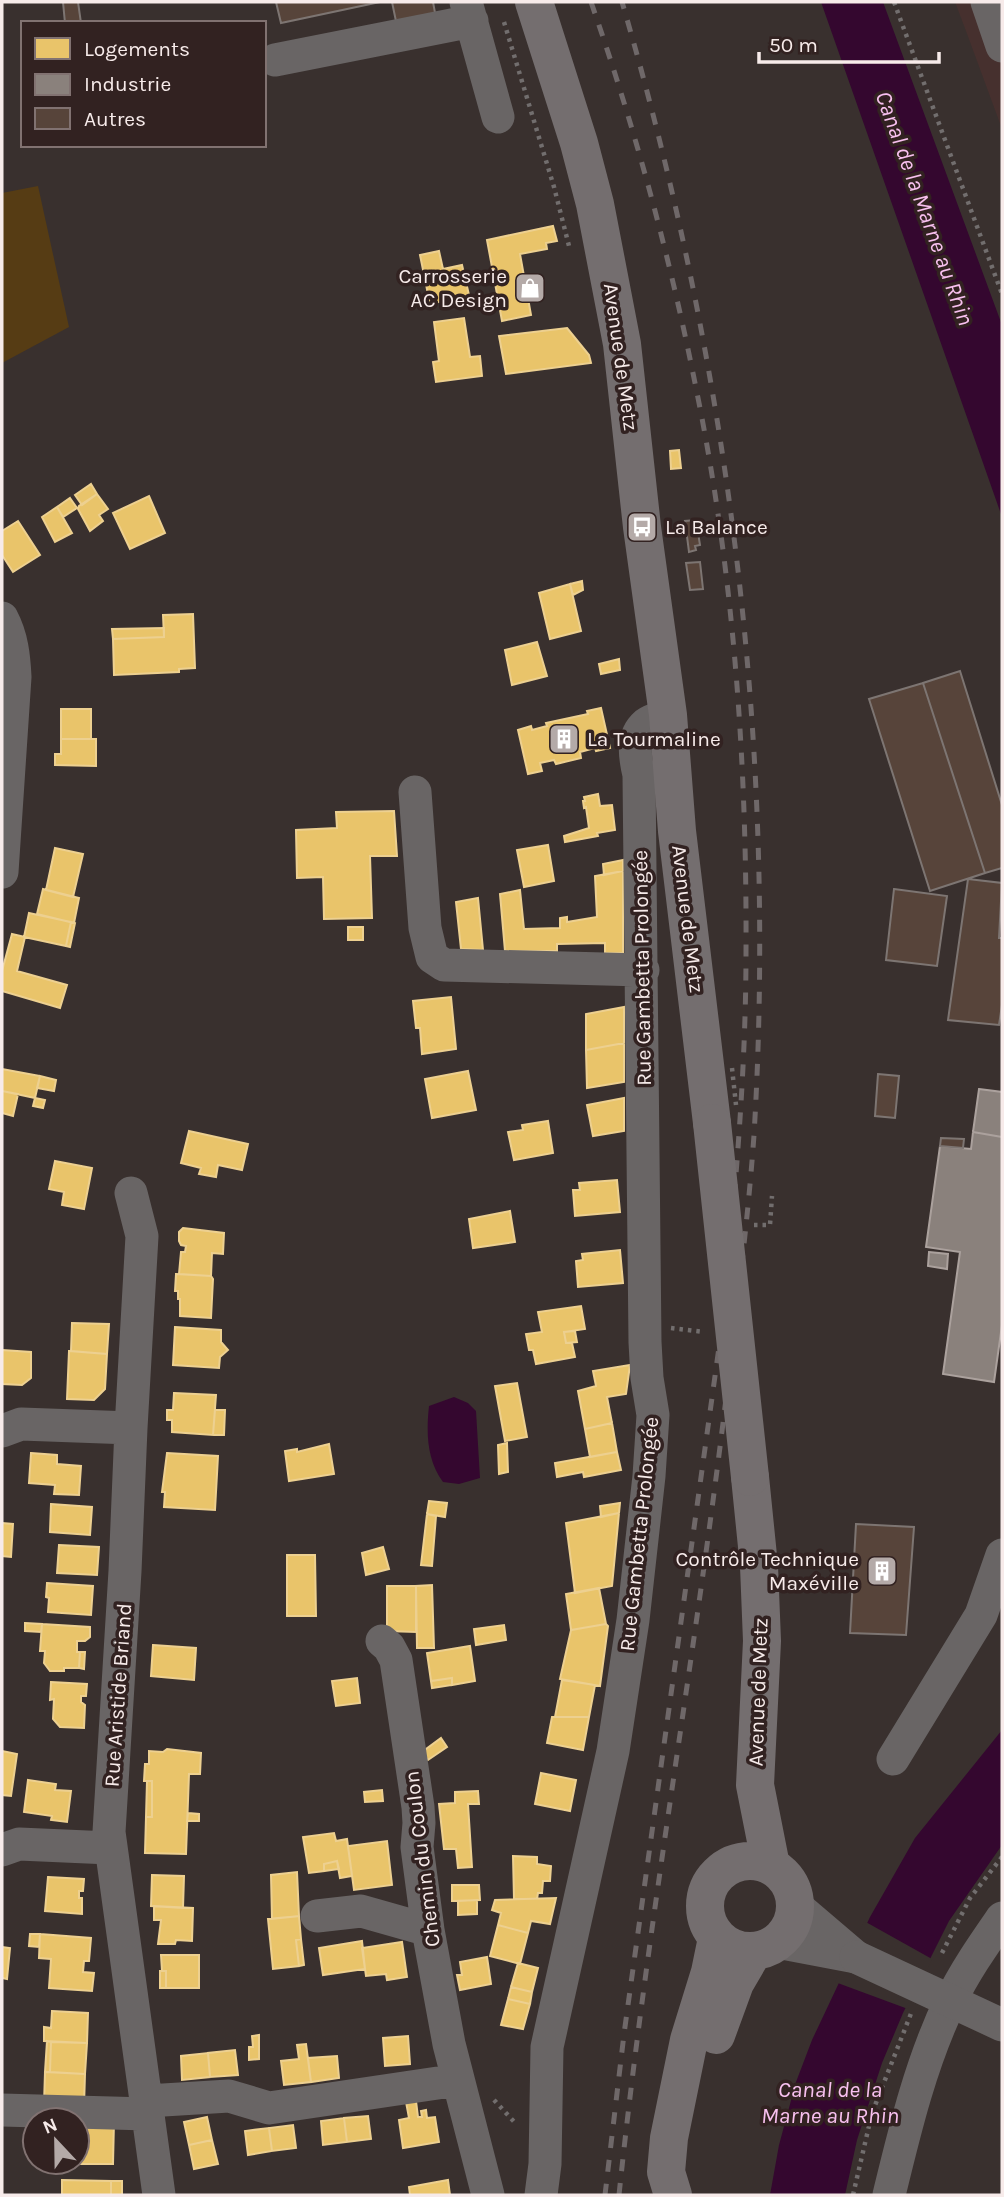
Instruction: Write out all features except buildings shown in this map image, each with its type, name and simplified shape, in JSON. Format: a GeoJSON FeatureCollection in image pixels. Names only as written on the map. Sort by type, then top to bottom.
{"type":"FeatureCollection","features":[{"type":"Feature","properties":{"kind":"main road","name":"Avenue de Metz"},"geometry":{"type":"LineString","coordinates":[[493,9],[552,62],[579,143],[605,247],[622,344],[642,527],[668,715],[677,831],[712,1124],[759,1566],[762,1641],[755,1785],[771,1866]]}},
{"type":"Feature","properties":{"kind":"main road","name":"Avenue de Metz"},"geometry":{"type":"LineString","coordinates":[[726,1868],[755,1785]]}},
{"type":"Feature","properties":{"kind":"main road"},"geometry":{"type":"LineString","coordinates":[[673,2195],[688,2173],[703,2090],[718,2029],[735,1983],[765,1947],[787,1932],[793,1920],[795,1905],[792,1890],[783,1876],[771,1866],[756,1861],[740,1862],[726,1868],[713,1879],[706,1893],[704,1909],[708,1925],[717,1938],[740,1951],[765,1947]]}},
{"type":"Feature","properties":{"kind":"main road"},"geometry":{"type":"LineString","coordinates":[[673,2195],[666,2172],[670,2138],[689,2039],[710,1972],[717,1938]]}},
{"type":"Feature","properties":{"kind":"street"},"geometry":{"type":"LineString","coordinates":[[987,2],[1002,46]]}},
{"type":"Feature","properties":{"kind":"street"},"geometry":{"type":"LineString","coordinates":[[275,60],[493,9],[498,117]]}},
{"type":"Feature","properties":{"kind":"street"},"geometry":{"type":"LineString","coordinates":[[2,618],[8,630],[14,665],[6,766],[2,872]]}},
{"type":"Feature","properties":{"kind":"street","name":"Rue Gambetta Prolongée"},"geometry":{"type":"LineString","coordinates":[[541,2195],[545,2164],[547,2047],[613,1751],[633,1620],[649,1476],[653,1415],[645,1342],[643,970],[639,775],[634,752],[646,724],[668,715]]}},
{"type":"Feature","properties":{"kind":"street"},"geometry":{"type":"LineString","coordinates":[[415,792],[425,928],[432,957],[444,965],[643,970]]}},
{"type":"Feature","properties":{"kind":"street","name":"Rue Aristide Briand"},"geometry":{"type":"LineString","coordinates":[[131,1193],[142,1236],[109,1832],[159,2195]]}},
{"type":"Feature","properties":{"kind":"street"},"geometry":{"type":"LineString","coordinates":[[2,1431],[21,1424],[131,1428]]}},
{"type":"Feature","properties":{"kind":"street"},"geometry":{"type":"LineString","coordinates":[[893,1759],[981,1615],[1002,1555]]}},
{"type":"Feature","properties":{"kind":"street","name":"Chemin du Coulon"},"geometry":{"type":"LineString","coordinates":[[382,1641],[396,1660],[418,1807],[417,1847],[428,1930],[458,2080],[488,2195]]}},
{"type":"Feature","properties":{"kind":"street"},"geometry":{"type":"LineString","coordinates":[[2,1850],[19,1844],[110,1848]]}},
{"type":"Feature","properties":{"kind":"street"},"geometry":{"type":"LineString","coordinates":[[795,1905],[856,1957],[1002,2025]]}},
{"type":"Feature","properties":{"kind":"street"},"geometry":{"type":"LineString","coordinates":[[317,1916],[361,1911],[428,1930]]}},
{"type":"Feature","properties":{"kind":"street"},"geometry":{"type":"LineString","coordinates":[[889,2195],[911,2111],[938,2029],[974,1958],[1002,1917]]}},
{"type":"Feature","properties":{"kind":"street"},"geometry":{"type":"LineString","coordinates":[[765,1947],[856,1957]]}},
{"type":"Feature","properties":{"kind":"street"},"geometry":{"type":"LineString","coordinates":[[2,2110],[147,2108],[229,2096],[270,2108],[458,2080]]}},
{"type":"Feature","properties":{"kind":"path"},"geometry":{"type":"LineString","coordinates":[[894,2],[1002,295]]}},
{"type":"Feature","properties":{"kind":"path"},"geometry":{"type":"LineString","coordinates":[[493,9],[537,129],[570,249]]}},
{"type":"Feature","properties":{"kind":"path"},"geometry":{"type":"LineString","coordinates":[[750,1225],[770,1225],[772,1196]]}},
{"type":"Feature","properties":{"kind":"path"},"geometry":{"type":"LineString","coordinates":[[663,1328],[707,1332]]}},
{"type":"Feature","properties":{"kind":"path"},"geometry":{"type":"LineString","coordinates":[[488,2094],[526,2134]]}},
{"type":"Feature","properties":{"kind":"shaded area"},"geometry":{"type":"Polygon","coordinates":[[[955,2],[1002,2],[1002,129],[966,31],[955,2]]]}},
{"type":"Feature","properties":{"kind":"shaded area"},"geometry":{"type":"Polygon","coordinates":[[[38,186],[69,327],[2,363],[2,193],[38,186]]]}},
{"type":"Feature","properties":{"kind":"water","name":"Canal de la Marne au Rhin"},"geometry":{"type":"Polygon","coordinates":[[[821,2],[883,2],[1002,325],[1002,517],[821,2]]]}},
{"type":"Feature","properties":{"kind":"water"},"geometry":{"type":"Polygon","coordinates":[[[454,1397],[468,1403],[476,1411],[480,1478],[459,1484],[443,1482],[431,1456],[428,1437],[429,1406],[454,1397]]]}},
{"type":"Feature","properties":{"kind":"water","name":"Canal de la Marne au Rhin"},"geometry":{"type":"Polygon","coordinates":[[[1002,1730],[1002,1845],[949,1921],[903,2013],[882,2063],[857,2140],[845,2195],[770,2195],[779,2145],[796,2082],[812,2040],[870,1917],[915,1838],[1002,1730]]]}},
{"type":"Feature","properties":{"kind":"pier"},"geometry":{"type":"Polygon","coordinates":[[[864,1921],[932,1959],[908,2009],[835,1982],[864,1921]]]}},
{"type":"Feature","properties":{"kind":"railway"},"geometry":{"type":"LineString","coordinates":[[591,2],[637,145],[663,242],[686,339],[709,458],[736,669],[746,881],[746,997],[742,1087],[724,1311],[624,2034],[605,2195]]}},
{"type":"Feature","properties":{"kind":"railway"},"geometry":{"type":"LineString","coordinates":[[619,2195],[643,1994],[714,1491],[738,1294],[754,1135],[759,991],[758,848],[751,705],[737,563],[717,421],[691,280],[660,141],[622,2]]}},
{"type":"Feature","properties":{"kind":"place","name":"Carrosserie AC Design"},"geometry":{"type":"Point","coordinates":[530,288]}},
{"type":"Feature","properties":{"kind":"place","name":"La Balance"},"geometry":{"type":"Point","coordinates":[642,527]}},
{"type":"Feature","properties":{"kind":"place","name":"La Tourmaline"},"geometry":{"type":"Point","coordinates":[564,739]}},
{"type":"Feature","properties":{"kind":"place","name":"Contrôle Technique Maxéville"},"geometry":{"type":"Point","coordinates":[882,1571]}}]}
